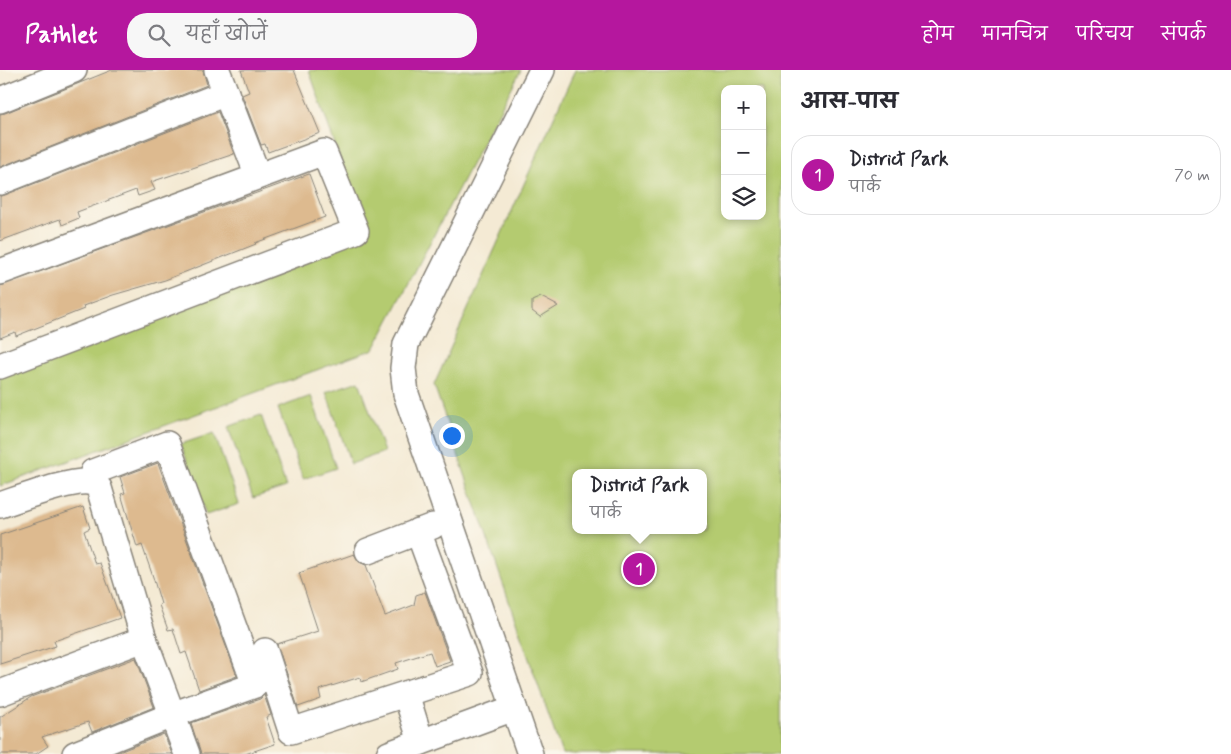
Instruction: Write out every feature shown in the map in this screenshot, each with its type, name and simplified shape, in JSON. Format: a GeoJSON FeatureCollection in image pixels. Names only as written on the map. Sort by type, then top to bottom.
{"type":"FeatureCollection","features":[{"type":"Feature","properties":{"kind":"street"},"geometry":{"type":"LineString","coordinates":[[0,100],[74,70]]}},
{"type":"Feature","properties":{"kind":"street"},"geometry":{"type":"LineString","coordinates":[[217,70],[258,176]]}},
{"type":"Feature","properties":{"kind":"street"},"geometry":{"type":"LineString","coordinates":[[530,754],[406,394],[403,368],[406,344],[542,70]]}},
{"type":"Feature","properties":{"kind":"street"},"geometry":{"type":"LineString","coordinates":[[0,182],[226,93]]}},
{"type":"Feature","properties":{"kind":"street"},"geometry":{"type":"LineString","coordinates":[[0,272],[324,152],[356,231],[0,366]]}},
{"type":"Feature","properties":{"kind":"street"},"geometry":{"type":"LineString","coordinates":[[75,754],[172,715],[255,685],[167,444],[93,472]]}},
{"type":"Feature","properties":{"kind":"street"},"geometry":{"type":"LineString","coordinates":[[0,505],[59,486],[85,482],[94,484],[99,488],[144,639],[187,754]]}},
{"type":"Feature","properties":{"kind":"street"},"geometry":{"type":"LineString","coordinates":[[368,551],[449,519]]}},
{"type":"Feature","properties":{"kind":"street"},"geometry":{"type":"LineString","coordinates":[[265,651],[291,731],[470,673],[418,532]]}},
{"type":"Feature","properties":{"kind":"street"},"geometry":{"type":"LineString","coordinates":[[0,693],[144,639]]}},
{"type":"Feature","properties":{"kind":"street"},"geometry":{"type":"LineString","coordinates":[[406,694],[421,742]]}},
{"type":"Feature","properties":{"kind":"street"},"geometry":{"type":"LineString","coordinates":[[389,754],[514,708]]}},
{"type":"Feature","properties":{"kind":"green space"},"geometry":{"type":"Polygon","coordinates":[[[309,70],[521,70],[374,349],[0,486],[0,366],[364,228],[309,70]]]}},
{"type":"Feature","properties":{"kind":"green space"},"geometry":{"type":"Polygon","coordinates":[[[575,70],[781,70],[781,754],[562,754],[434,385],[575,70]]]}},
{"type":"Feature","properties":{"kind":"green space"},"geometry":{"type":"Polygon","coordinates":[[[359,381],[384,452],[351,464],[326,392],[359,381]]]}},
{"type":"Feature","properties":{"kind":"green space"},"geometry":{"type":"Polygon","coordinates":[[[311,396],[336,468],[303,479],[278,408],[311,396]]]}},
{"type":"Feature","properties":{"kind":"green space"},"geometry":{"type":"Polygon","coordinates":[[[261,415],[286,487],[253,498],[228,427],[261,415]]]}},
{"type":"Feature","properties":{"kind":"green space"},"geometry":{"type":"Polygon","coordinates":[[[214,433],[239,504],[206,515],[181,444],[214,433]]]}},
{"type":"Feature","properties":{"kind":"building"},"geometry":{"type":"Polygon","coordinates":[[[112,70],[203,70],[207,85],[0,167],[0,114],[112,70]]]}},
{"type":"Feature","properties":{"kind":"building"},"geometry":{"type":"Polygon","coordinates":[[[241,70],[294,70],[320,133],[268,152],[265,144],[261,145],[242,95],[249,92],[241,70]]]}},
{"type":"Feature","properties":{"kind":"building"},"geometry":{"type":"Polygon","coordinates":[[[218,112],[234,154],[151,182],[155,190],[138,196],[136,190],[77,212],[79,218],[62,225],[60,219],[0,241],[0,196],[218,112]]]}},
{"type":"Feature","properties":{"kind":"building"},"geometry":{"type":"Polygon","coordinates":[[[309,174],[325,217],[165,280],[83,306],[84,309],[16,336],[15,332],[0,338],[0,286],[309,174]]]}},
{"type":"Feature","properties":{"kind":"building"},"geometry":{"type":"Polygon","coordinates":[[[541,297],[558,306],[540,317],[532,311],[532,301],[541,297]]]}},
{"type":"Feature","properties":{"kind":"building"},"geometry":{"type":"Polygon","coordinates":[[[158,463],[237,676],[199,690],[186,652],[181,654],[173,629],[168,630],[142,545],[137,547],[121,494],[125,493],[120,477],[158,463]]]}},
{"type":"Feature","properties":{"kind":"building"},"geometry":{"type":"Polygon","coordinates":[[[83,507],[90,528],[84,531],[95,564],[100,563],[120,618],[54,641],[56,646],[0,664],[0,535],[83,507]]]}},
{"type":"Feature","properties":{"kind":"building"},"geometry":{"type":"Polygon","coordinates":[[[354,554],[359,562],[366,565],[385,616],[414,605],[416,595],[425,592],[450,661],[435,666],[430,652],[396,663],[398,669],[361,682],[360,677],[319,690],[321,699],[298,707],[277,644],[318,631],[299,573],[354,554]]]}},
{"type":"Feature","properties":{"kind":"building"},"geometry":{"type":"Polygon","coordinates":[[[136,658],[154,707],[92,732],[88,722],[42,737],[48,746],[36,754],[0,754],[0,717],[31,697],[136,658]]]}},
{"type":"Feature","properties":{"kind":"building"},"geometry":{"type":"Polygon","coordinates":[[[264,695],[271,715],[266,717],[275,744],[245,754],[201,754],[191,723],[260,699],[264,695]]]}},
{"type":"Feature","properties":{"kind":"building"},"geometry":{"type":"Polygon","coordinates":[[[164,734],[172,754],[114,754],[164,734]]]}},
{"type":"Feature","properties":{"kind":"place","name":"District Park"},"geometry":{"type":"Point","coordinates":[639,569]}}]}
